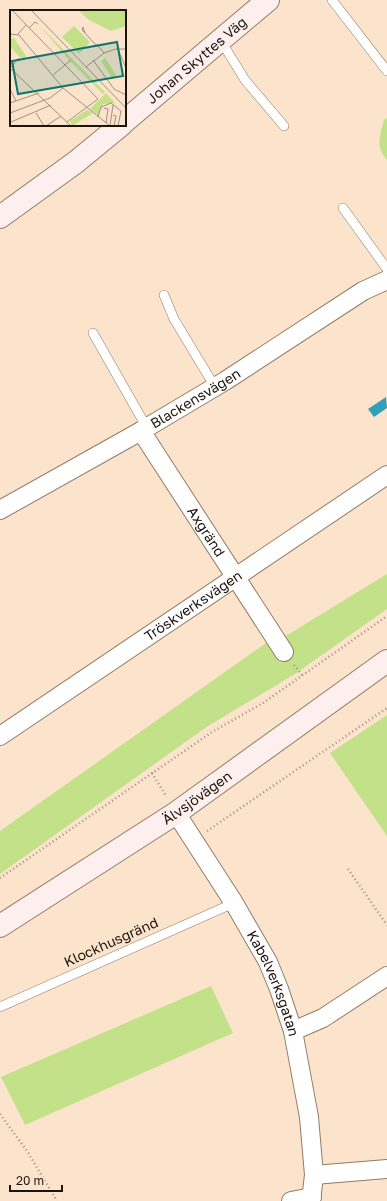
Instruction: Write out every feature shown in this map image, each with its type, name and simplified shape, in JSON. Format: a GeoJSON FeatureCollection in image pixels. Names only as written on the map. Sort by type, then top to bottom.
{"type":"FeatureCollection","features":[{"type":"Feature","properties":{"kind":"main road","name":"Johan Skyttes Väg"},"geometry":{"type":"LineString","coordinates":[[126,120],[268,0]]}},
{"type":"Feature","properties":{"kind":"main road"},"geometry":{"type":"LineString","coordinates":[[0,217],[76,162],[120,126]]}},
{"type":"Feature","properties":{"kind":"main road","name":"Älvsjövägen"},"geometry":{"type":"LineString","coordinates":[[0,926],[176,813],[387,661]]}},
{"type":"Feature","properties":{"kind":"street","name":"Blackensvägen"},"geometry":{"type":"LineString","coordinates":[[0,510],[144,430],[215,387],[363,291],[387,280]]}},
{"type":"Feature","properties":{"kind":"street","name":"Axgränd"},"geometry":{"type":"LineString","coordinates":[[144,430],[235,578],[284,652]]}},
{"type":"Feature","properties":{"kind":"street","name":"Tröskverksvägen"},"geometry":{"type":"LineString","coordinates":[[0,736],[387,475]]}},
{"type":"Feature","properties":{"kind":"street","name":"Kabelverksgatan"},"geometry":{"type":"LineString","coordinates":[[176,813],[234,903],[268,962],[293,1031],[309,1117],[314,1175],[311,1199]]}},
{"type":"Feature","properties":{"kind":"street"},"geometry":{"type":"LineString","coordinates":[[293,1031],[323,1018],[387,976]]}},
{"type":"Feature","properties":{"kind":"street"},"geometry":{"type":"LineString","coordinates":[[314,1175],[387,1169]]}},
{"type":"Feature","properties":{"kind":"street"},"geometry":{"type":"LineString","coordinates":[[291,1201],[311,1199]]}},
{"type":"Feature","properties":{"kind":"lane"},"geometry":{"type":"LineString","coordinates":[[332,0],[387,71]]}},
{"type":"Feature","properties":{"kind":"lane"},"geometry":{"type":"LineString","coordinates":[[220,40],[245,80],[284,126]]}},
{"type":"Feature","properties":{"kind":"lane"},"geometry":{"type":"LineString","coordinates":[[342,208],[387,269]]}},
{"type":"Feature","properties":{"kind":"lane"},"geometry":{"type":"LineString","coordinates":[[164,295],[174,319],[215,387]]}},
{"type":"Feature","properties":{"kind":"lane"},"geometry":{"type":"LineString","coordinates":[[93,333],[144,430]]}},
{"type":"Feature","properties":{"kind":"lane","name":"Klockhusgränd"},"geometry":{"type":"LineString","coordinates":[[0,1007],[234,903]]}},
{"type":"Feature","properties":{"kind":"path"},"geometry":{"type":"LineString","coordinates":[[0,878],[212,732],[263,703],[387,616]]}},
{"type":"Feature","properties":{"kind":"path"},"geometry":{"type":"LineString","coordinates":[[193,840],[387,708]]}},
{"type":"Feature","properties":{"kind":"path"},"geometry":{"type":"LineString","coordinates":[[152,773],[176,813]]}},
{"type":"Feature","properties":{"kind":"path"},"geometry":{"type":"LineString","coordinates":[[348,869],[387,925]]}},
{"type":"Feature","properties":{"kind":"path"},"geometry":{"type":"LineString","coordinates":[[0,1114],[27,1151],[58,1201]]}},
{"type":"Feature","properties":{"kind":"green space"},"geometry":{"type":"Polygon","coordinates":[[[387,118],[387,160],[381,150],[380,141],[384,120],[387,118]]]}},
{"type":"Feature","properties":{"kind":"green space"},"geometry":{"type":"Polygon","coordinates":[[[387,574],[387,609],[295,674],[208,726],[0,874],[0,831],[266,643],[289,634],[387,574]]]}},
{"type":"Feature","properties":{"kind":"green space"},"geometry":{"type":"Polygon","coordinates":[[[387,715],[387,836],[330,753],[387,715]]]}},
{"type":"Feature","properties":{"kind":"green space"},"geometry":{"type":"Polygon","coordinates":[[[211,986],[233,1033],[25,1125],[1,1077],[211,986]]]}},
{"type":"Feature","properties":{"kind":"water"},"geometry":{"type":"Polygon","coordinates":[[[386,397],[387,408],[374,417],[368,409],[386,397]]]}}]}
